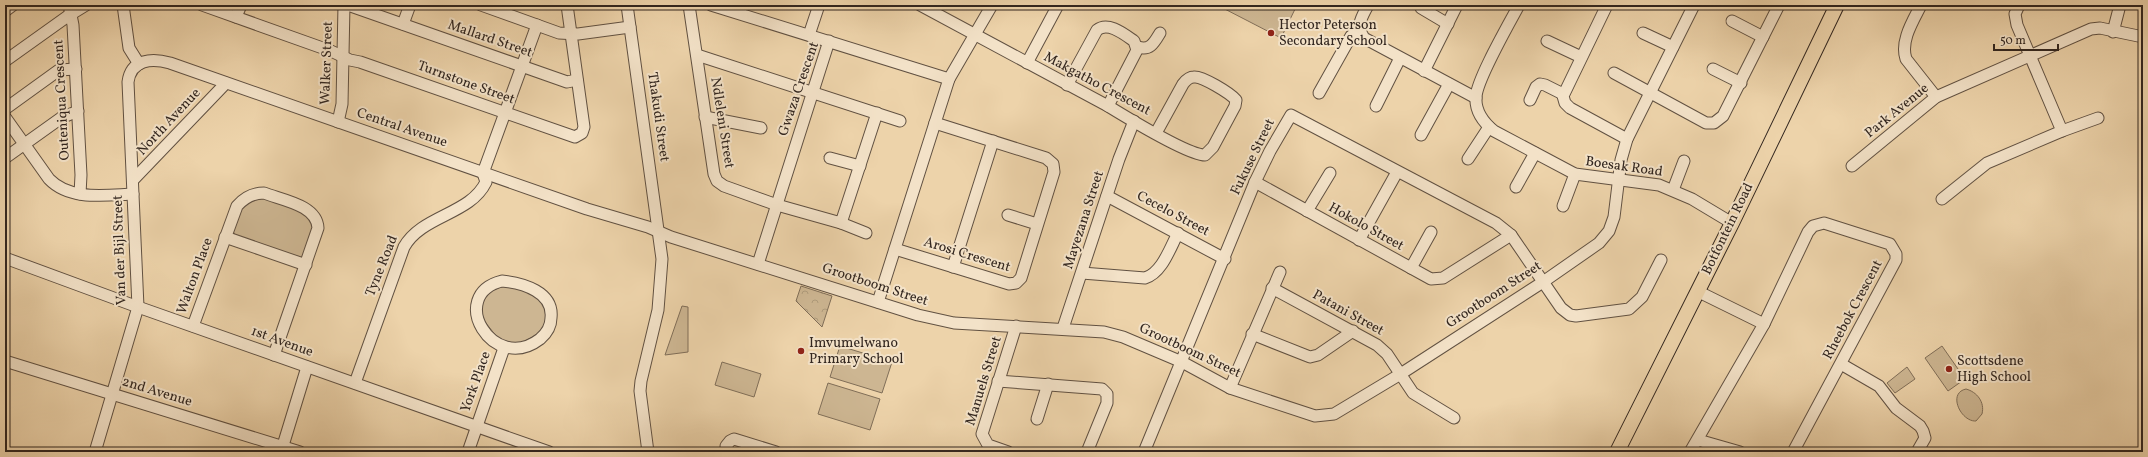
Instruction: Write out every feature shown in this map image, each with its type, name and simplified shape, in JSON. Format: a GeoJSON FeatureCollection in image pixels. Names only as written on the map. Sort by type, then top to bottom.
{"type":"FeatureCollection","features":[{"type":"Feature","properties":{"kind":"main road","name":"Botfontein Road"},"geometry":{"type":"LineString","coordinates":[[1617,452],[1732,223],[1837,5]]}},
{"type":"Feature","properties":{"kind":"street"},"geometry":{"type":"LineString","coordinates":[[5,11],[13,5]]}},
{"type":"Feature","properties":{"kind":"street"},"geometry":{"type":"LineString","coordinates":[[5,60],[70,9],[86,5]]}},
{"type":"Feature","properties":{"kind":"street"},"geometry":{"type":"LineString","coordinates":[[123,5],[128,48],[137,65]]}},
{"type":"Feature","properties":{"kind":"street","name":"Turnstone Street"},"geometry":{"type":"LineString","coordinates":[[202,5],[343,56],[350,60],[360,62],[572,137],[580,136],[584,127],[577,80]]}},
{"type":"Feature","properties":{"kind":"street"},"geometry":{"type":"LineString","coordinates":[[236,17],[241,5]]}},
{"type":"Feature","properties":{"kind":"street","name":"Walker Street"},"geometry":{"type":"LineString","coordinates":[[338,122],[342,104],[344,5]]}},
{"type":"Feature","properties":{"kind":"street","name":"Mallard Street"},"geometry":{"type":"LineString","coordinates":[[348,5],[567,82],[577,80]]}},
{"type":"Feature","properties":{"kind":"street"},"geometry":{"type":"LineString","coordinates":[[403,24],[410,5]]}},
{"type":"Feature","properties":{"kind":"street"},"geometry":{"type":"LineString","coordinates":[[482,5],[559,33],[578,34],[630,27]]}},
{"type":"Feature","properties":{"kind":"street"},"geometry":{"type":"LineString","coordinates":[[567,5],[577,80]]}},
{"type":"Feature","properties":{"kind":"street","name":"Thakudi Street"},"geometry":{"type":"LineString","coordinates":[[627,5],[662,259],[661,293],[640,386],[648,452]]}},
{"type":"Feature","properties":{"kind":"street","name":"Ndleleni Street"},"geometry":{"type":"LineString","coordinates":[[689,5],[714,174],[717,181],[724,186],[776,205]]}},
{"type":"Feature","properties":{"kind":"street"},"geometry":{"type":"LineString","coordinates":[[711,5],[829,41]]}},
{"type":"Feature","properties":{"kind":"street"},"geometry":{"type":"LineString","coordinates":[[809,35],[819,5]]}},
{"type":"Feature","properties":{"kind":"street","name":"Makgatho Crescent"},"geometry":{"type":"LineString","coordinates":[[920,5],[936,9],[976,35],[1108,106],[1134,121],[1156,133],[1197,155],[1205,155],[1213,147],[1235,106],[1236,100],[1228,93],[1198,77],[1190,78],[1183,84],[1156,133]]}},
{"type":"Feature","properties":{"kind":"street"},"geometry":{"type":"LineString","coordinates":[[878,302],[949,80],[992,5]]}},
{"type":"Feature","properties":{"kind":"street"},"geometry":{"type":"LineString","coordinates":[[1027,63],[1058,5]]}},
{"type":"Feature","properties":{"kind":"street"},"geometry":{"type":"LineString","coordinates":[[1368,5],[1360,19],[1360,31],[1368,41],[1476,98],[1479,84],[1519,5]]}},
{"type":"Feature","properties":{"kind":"street"},"geometry":{"type":"LineString","coordinates":[[1424,71],[1457,5]]}},
{"type":"Feature","properties":{"kind":"street","name":"Grootboom Street"},"geometry":{"type":"LineString","coordinates":[[659,232],[939,321],[1063,328],[1104,332],[1123,337],[1182,362],[1230,388],[1315,416],[1334,414],[1399,375],[1543,282],[1605,237],[1614,217],[1621,160],[1627,138],[1651,94],[1694,5]]}},
{"type":"Feature","properties":{"kind":"street"},"geometry":{"type":"LineString","coordinates":[[1614,73],[1706,123],[1714,123],[1723,116],[1741,83],[1779,5]]}},
{"type":"Feature","properties":{"kind":"street"},"geometry":{"type":"LineString","coordinates":[[1921,5],[1905,41],[1904,52],[1906,59],[1936,97]]}},
{"type":"Feature","properties":{"kind":"street"},"geometry":{"type":"LineString","coordinates":[[2019,5],[2015,20],[2062,131]]}},
{"type":"Feature","properties":{"kind":"street"},"geometry":{"type":"LineString","coordinates":[[2114,32],[2120,5]]}},
{"type":"Feature","properties":{"kind":"street"},"geometry":{"type":"LineString","coordinates":[[1603,6],[1563,94],[1567,106],[1627,138]]}},
{"type":"Feature","properties":{"kind":"street"},"geometry":{"type":"LineString","coordinates":[[1421,8],[1448,24]]}},
{"type":"Feature","properties":{"kind":"street","name":"Outeniqua Crescent"},"geometry":{"type":"LineString","coordinates":[[70,9],[76,68],[81,175],[80,194]]}},
{"type":"Feature","properties":{"kind":"street"},"geometry":{"type":"LineString","coordinates":[[1732,21],[1763,37]]}},
{"type":"Feature","properties":{"kind":"street"},"geometry":{"type":"LineString","coordinates":[[483,173],[537,25]]}},
{"type":"Feature","properties":{"kind":"street"},"geometry":{"type":"LineString","coordinates":[[1067,85],[1099,28],[1105,26],[1112,28],[1134,41],[1138,47]]}},
{"type":"Feature","properties":{"kind":"street","name":"Park Avenue"},"geometry":{"type":"LineString","coordinates":[[1852,166],[1936,97],[2029,55],[2091,29],[2100,28],[2143,37]]}},
{"type":"Feature","properties":{"kind":"street"},"geometry":{"type":"LineString","coordinates":[[1319,93],[1351,36],[1360,31]]}},
{"type":"Feature","properties":{"kind":"street"},"geometry":{"type":"LineString","coordinates":[[1138,47],[1149,47],[1154,44],[1160,33]]}},
{"type":"Feature","properties":{"kind":"street"},"geometry":{"type":"LineString","coordinates":[[1643,33],[1673,47]]}},
{"type":"Feature","properties":{"kind":"street","name":"Gwaza Crescent"},"geometry":{"type":"LineString","coordinates":[[758,264],[829,41],[949,80]]}},
{"type":"Feature","properties":{"kind":"street"},"geometry":{"type":"LineString","coordinates":[[1547,41],[1581,57]]}},
{"type":"Feature","properties":{"kind":"street"},"geometry":{"type":"LineString","coordinates":[[1108,106],[1138,47]]}},
{"type":"Feature","properties":{"kind":"street"},"geometry":{"type":"LineString","coordinates":[[697,55],[900,121]]}},
{"type":"Feature","properties":{"kind":"street"},"geometry":{"type":"LineString","coordinates":[[1376,106],[1400,58]]}},
{"type":"Feature","properties":{"kind":"street","name":"Central Avenue"},"geometry":{"type":"LineString","coordinates":[[137,65],[150,59],[161,60],[483,173],[659,232]]}},
{"type":"Feature","properties":{"kind":"street","name":"Van der Bijl Street"},"geometry":{"type":"LineString","coordinates":[[95,452],[138,307],[133,194],[134,180],[128,82],[137,65]]}},
{"type":"Feature","properties":{"kind":"street"},"geometry":{"type":"LineString","coordinates":[[5,109],[59,70],[76,68]]}},
{"type":"Feature","properties":{"kind":"street"},"geometry":{"type":"LineString","coordinates":[[1713,69],[1741,83]]}},
{"type":"Feature","properties":{"kind":"street","name":"North Avenue"},"geometry":{"type":"LineString","coordinates":[[134,180],[226,82]]}},
{"type":"Feature","properties":{"kind":"street"},"geometry":{"type":"LineString","coordinates":[[1421,135],[1449,84]]}},
{"type":"Feature","properties":{"kind":"street"},"geometry":{"type":"LineString","coordinates":[[1530,100],[1536,87],[1540,84],[1563,94]]}},
{"type":"Feature","properties":{"kind":"street","name":"Boesak Road"},"geometry":{"type":"LineString","coordinates":[[1476,98],[1478,112],[1489,127],[1575,174],[1659,185],[1673,190],[1732,223]]}},
{"type":"Feature","properties":{"kind":"street"},"geometry":{"type":"LineString","coordinates":[[5,158],[61,118],[78,111]]}},
{"type":"Feature","properties":{"kind":"street"},"geometry":{"type":"LineString","coordinates":[[841,223],[877,113]]}},
{"type":"Feature","properties":{"kind":"street","name":"Fukuse Street"},"geometry":{"type":"LineString","coordinates":[[1144,452],[1225,259],[1255,182],[1270,151],[1291,115],[1496,223],[1511,235],[1561,308],[1570,315],[1576,316],[1616,312],[1635,305],[1642,297],[1661,260]]}},
{"type":"Feature","properties":{"kind":"street","name":"Outeniqua Crescent"},"geometry":{"type":"LineString","coordinates":[[5,117],[52,182],[62,188],[80,194],[93,196],[133,194]]}},
{"type":"Feature","properties":{"kind":"street"},"geometry":{"type":"LineString","coordinates":[[705,117],[761,128]]}},
{"type":"Feature","properties":{"kind":"street"},"geometry":{"type":"LineString","coordinates":[[1942,199],[1987,164],[2062,131],[2098,118]]}},
{"type":"Feature","properties":{"kind":"street","name":"Mayezana Street"},"geometry":{"type":"LineString","coordinates":[[1063,328],[1119,159],[1134,121]]}},
{"type":"Feature","properties":{"kind":"street","name":"Arosi Crescent"},"geometry":{"type":"LineString","coordinates":[[895,249],[1009,284],[1016,283],[1021,278],[1054,172],[1053,164],[1046,158],[935,123]]}},
{"type":"Feature","properties":{"kind":"street"},"geometry":{"type":"LineString","coordinates":[[1468,159],[1489,127]]}},
{"type":"Feature","properties":{"kind":"street"},"geometry":{"type":"LineString","coordinates":[[953,267],[993,141]]}},
{"type":"Feature","properties":{"kind":"street"},"geometry":{"type":"LineString","coordinates":[[1516,187],[1535,153]]}},
{"type":"Feature","properties":{"kind":"street"},"geometry":{"type":"LineString","coordinates":[[830,158],[860,166]]}},
{"type":"Feature","properties":{"kind":"street"},"geometry":{"type":"LineString","coordinates":[[1673,190],[1684,161]]}},
{"type":"Feature","properties":{"kind":"street"},"geometry":{"type":"LineString","coordinates":[[1359,240],[1397,172]]}},
{"type":"Feature","properties":{"kind":"street","name":"Tyne Road"},"geometry":{"type":"LineString","coordinates":[[355,383],[404,247],[410,237],[428,224],[475,197],[483,189],[486,182],[483,173]]}},
{"type":"Feature","properties":{"kind":"street","name":"Hokolo Street"},"geometry":{"type":"LineString","coordinates":[[1307,211],[1330,173]]}},
{"type":"Feature","properties":{"kind":"street","name":"Boesak Road"},"geometry":{"type":"LineString","coordinates":[[1563,206],[1575,174]]}},
{"type":"Feature","properties":{"kind":"street","name":"Hokolo Street"},"geometry":{"type":"LineString","coordinates":[[1255,182],[1431,279],[1440,280],[1511,235]]}},
{"type":"Feature","properties":{"kind":"street","name":"Walton Place"},"geometry":{"type":"LineString","coordinates":[[193,326],[237,206],[242,200],[257,193],[264,193],[310,211],[315,216],[318,228],[274,355]]}},
{"type":"Feature","properties":{"kind":"street","name":"Cecelo Street"},"geometry":{"type":"LineString","coordinates":[[1107,196],[1225,259]]}},
{"type":"Feature","properties":{"kind":"street"},"geometry":{"type":"LineString","coordinates":[[776,205],[841,223],[866,232]]}},
{"type":"Feature","properties":{"kind":"street"},"geometry":{"type":"LineString","coordinates":[[1008,216],[1038,224]]}},
{"type":"Feature","properties":{"kind":"street","name":"Rheebok Crescent"},"geometry":{"type":"LineString","coordinates":[[1690,452],[1764,324],[1791,265],[1813,226],[1824,223],[1890,244],[1896,254],[1894,266],[1793,452]]}},
{"type":"Feature","properties":{"kind":"street","name":"Hokolo Street"},"geometry":{"type":"LineString","coordinates":[[1411,268],[1431,232]]}},
{"type":"Feature","properties":{"kind":"street"},"geometry":{"type":"LineString","coordinates":[[1082,273],[1145,278],[1149,277],[1157,271],[1178,234]]}},
{"type":"Feature","properties":{"kind":"street","name":"Walton Place"},"geometry":{"type":"LineString","coordinates":[[225,237],[306,265]]}},
{"type":"Feature","properties":{"kind":"street","name":"1st Avenue"},"geometry":{"type":"LineString","coordinates":[[5,258],[138,307],[549,452]]}},
{"type":"Feature","properties":{"kind":"street"},"geometry":{"type":"LineString","coordinates":[[1230,388],[1280,272]]}},
{"type":"Feature","properties":{"kind":"street","name":"York Place"},"geometry":{"type":"LineString","coordinates":[[502,280],[520,285],[544,296],[551,305],[552,317],[548,331],[535,343],[519,349],[504,348],[498,345],[485,331],[475,310],[479,296],[487,287],[502,280]]}},
{"type":"Feature","properties":{"kind":"street","name":"Patani Street"},"geometry":{"type":"LineString","coordinates":[[1272,288],[1383,349],[1399,375],[1413,393],[1454,418]]}},
{"type":"Feature","properties":{"kind":"street"},"geometry":{"type":"LineString","coordinates":[[1697,291],[1764,324]]}},
{"type":"Feature","properties":{"kind":"street","name":"Manuels Street"},"geometry":{"type":"LineString","coordinates":[[1008,452],[988,445],[982,437],[1016,326]]}},
{"type":"Feature","properties":{"kind":"street"},"geometry":{"type":"LineString","coordinates":[[1252,334],[1310,357],[1318,355],[1352,331]]}},
{"type":"Feature","properties":{"kind":"street","name":"York Place"},"geometry":{"type":"LineString","coordinates":[[468,452],[504,348]]}},
{"type":"Feature","properties":{"kind":"street","name":"2nd Avenue"},"geometry":{"type":"LineString","coordinates":[[5,361],[113,394],[282,449],[300,452]]}},
{"type":"Feature","properties":{"kind":"street"},"geometry":{"type":"LineString","coordinates":[[1841,364],[1877,385],[1896,408],[1920,426],[1924,438],[1918,452]]}},
{"type":"Feature","properties":{"kind":"street"},"geometry":{"type":"LineString","coordinates":[[282,449],[308,367]]}},
{"type":"Feature","properties":{"kind":"street"},"geometry":{"type":"LineString","coordinates":[[998,381],[1100,388],[1107,394],[1107,402],[1087,452]]}},
{"type":"Feature","properties":{"kind":"street"},"geometry":{"type":"LineString","coordinates":[[1037,419],[1048,384]]}},
{"type":"Feature","properties":{"kind":"street"},"geometry":{"type":"LineString","coordinates":[[726,446],[734,439],[776,452]]}},
{"type":"Feature","properties":{"kind":"street"},"geometry":{"type":"LineString","coordinates":[[1698,440],[1740,452]]}},
{"type":"Feature","properties":{"kind":"green space"},"geometry":{"type":"Polygon","coordinates":[[[1217,5],[1297,5],[1281,38],[1217,5]]]}},
{"type":"Feature","properties":{"kind":"green space"},"geometry":{"type":"Polygon","coordinates":[[[264,198],[294,208],[311,218],[314,227],[305,255],[302,258],[236,236],[233,228],[235,219],[246,202],[264,198]]]}},
{"type":"Feature","properties":{"kind":"green space"},"geometry":{"type":"Polygon","coordinates":[[[507,285],[534,293],[548,308],[545,330],[516,346],[500,341],[482,318],[482,303],[490,291],[507,285]]]}},
{"type":"Feature","properties":{"kind":"green space"},"geometry":{"type":"Polygon","coordinates":[[[801,286],[832,296],[822,327],[796,301],[801,286]]]}},
{"type":"Feature","properties":{"kind":"green space"},"geometry":{"type":"Polygon","coordinates":[[[682,306],[688,307],[688,352],[665,355],[682,306]]]}},
{"type":"Feature","properties":{"kind":"green space"},"geometry":{"type":"Polygon","coordinates":[[[840,346],[892,362],[882,393],[830,377],[840,346]]]}},
{"type":"Feature","properties":{"kind":"green space"},"geometry":{"type":"Polygon","coordinates":[[[1942,346],[1965,379],[1948,391],[1925,358],[1942,346]]]}},
{"type":"Feature","properties":{"kind":"green space"},"geometry":{"type":"Polygon","coordinates":[[[722,362],[761,374],[754,397],[715,385],[722,362]]]}},
{"type":"Feature","properties":{"kind":"green space"},"geometry":{"type":"Polygon","coordinates":[[[1907,367],[1915,379],[1895,393],[1887,383],[1907,367]]]}},
{"type":"Feature","properties":{"kind":"green space"},"geometry":{"type":"Polygon","coordinates":[[[828,383],[880,399],[870,430],[818,414],[828,383]]]}},
{"type":"Feature","properties":{"kind":"green space"},"geometry":{"type":"Polygon","coordinates":[[[1966,389],[1977,395],[1982,405],[1982,414],[1976,421],[1965,417],[1958,407],[1957,396],[1960,392],[1966,389]]]}},
{"type":"Feature","properties":{"kind":"place","name":"Hector Peterson Secondary School"},"geometry":{"type":"Point","coordinates":[1271,33]}},
{"type":"Feature","properties":{"kind":"place","name":"Imvumelwano Primary School"},"geometry":{"type":"Point","coordinates":[801,351]}},
{"type":"Feature","properties":{"kind":"place","name":"Scottsdene High School"},"geometry":{"type":"Point","coordinates":[1949,369]}}]}
